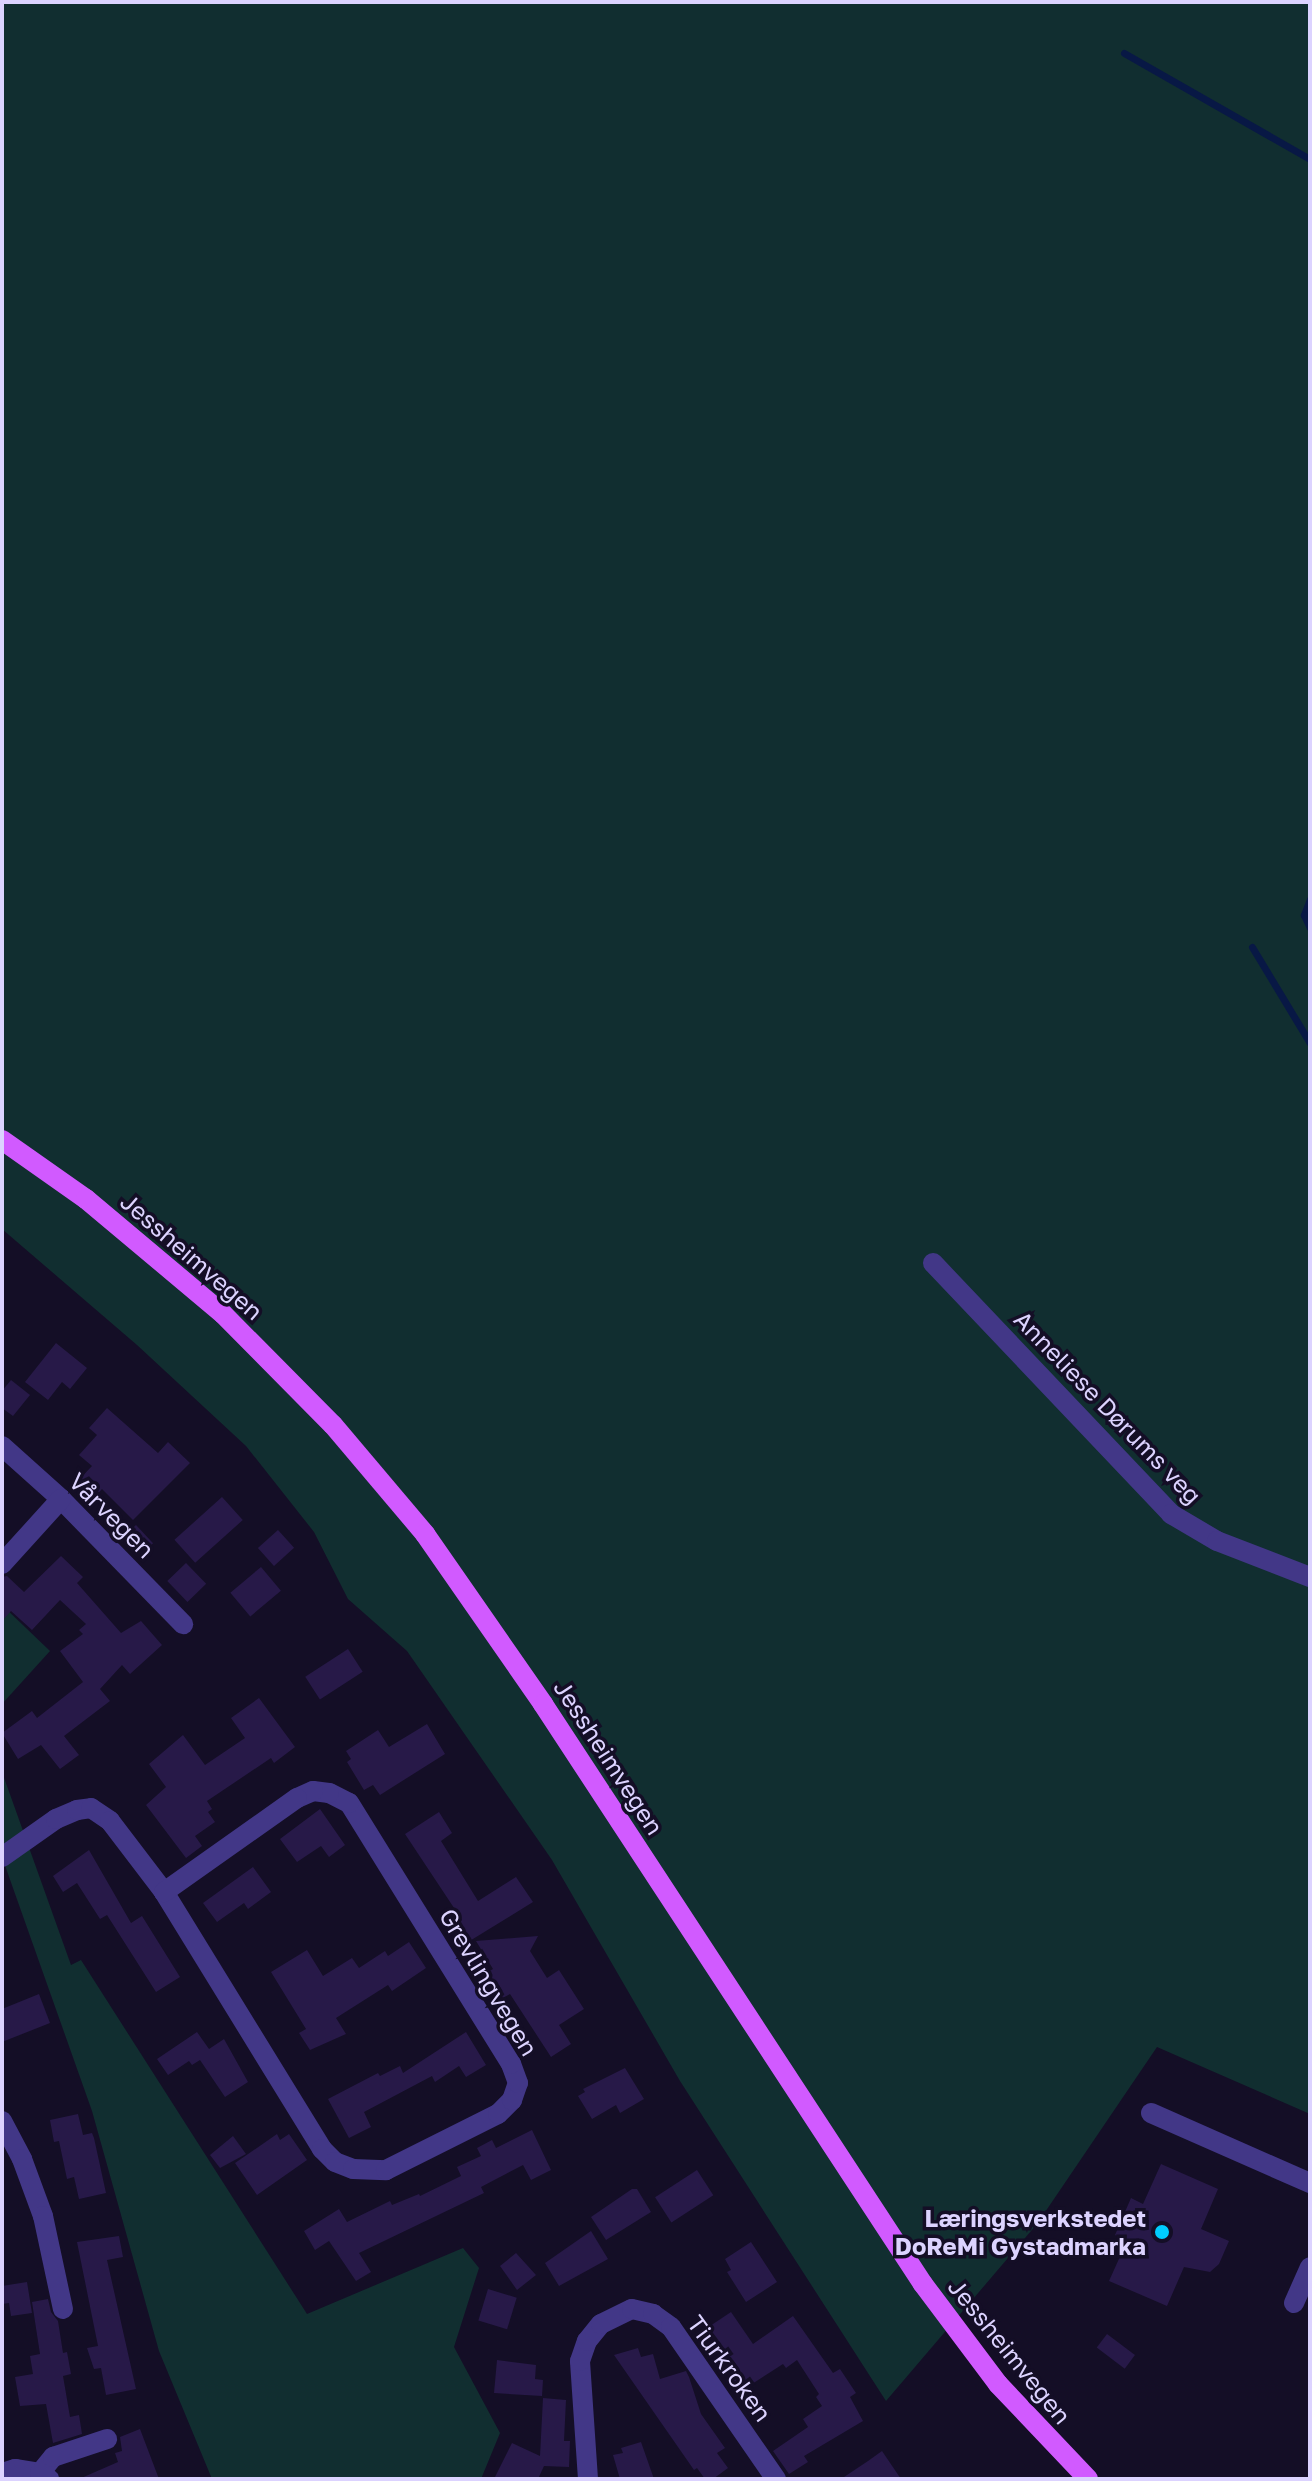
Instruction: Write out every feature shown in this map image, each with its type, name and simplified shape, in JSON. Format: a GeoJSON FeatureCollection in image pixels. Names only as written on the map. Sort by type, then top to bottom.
{"type":"FeatureCollection","features":[{"type":"Feature","properties":{"kind":"main road","name":"Jessheimvegen"},"geometry":{"type":"LineString","coordinates":[[2,1140],[86,1199],[223,1314],[333,1425],[425,1534],[552,1717],[923,2284],[998,2384],[1088,2479]]}},
{"type":"Feature","properties":{"kind":"street","name":"Anneliese Dørums veg"},"geometry":{"type":"LineString","coordinates":[[933,1263],[1171,1514],[1217,1541],[1310,1577]]}},
{"type":"Feature","properties":{"kind":"street","name":"Vårvegen"},"geometry":{"type":"LineString","coordinates":[[2,1446],[61,1499],[183,1624]]}},
{"type":"Feature","properties":{"kind":"street"},"geometry":{"type":"LineString","coordinates":[[2,1564],[61,1499]]}},
{"type":"Feature","properties":{"kind":"street","name":"Grevlingvegen"},"geometry":{"type":"LineString","coordinates":[[2,1857],[56,1819],[91,1808],[110,1821],[164,1892],[322,2149],[335,2162],[353,2169],[386,2170],[498,2114],[512,2100],[518,2083],[511,2064],[349,1803],[321,1792],[297,1798],[164,1892]]}},
{"type":"Feature","properties":{"kind":"street"},"geometry":{"type":"LineString","coordinates":[[1151,2113],[1310,2183]]}},
{"type":"Feature","properties":{"kind":"street"},"geometry":{"type":"LineString","coordinates":[[2,2121],[43,2216],[63,2309]]}},
{"type":"Feature","properties":{"kind":"street"},"geometry":{"type":"LineString","coordinates":[[1294,2303],[1310,2267]]}},
{"type":"Feature","properties":{"kind":"street","name":"Tiurkroken"},"geometry":{"type":"LineString","coordinates":[[588,2479],[580,2361],[587,2341],[601,2324],[632,2309],[653,2314],[671,2327],[776,2479]]}},
{"type":"Feature","properties":{"kind":"street"},"geometry":{"type":"LineString","coordinates":[[2,2473],[15,2469],[45,2476],[53,2457],[107,2439]]}},
{"type":"Feature","properties":{"kind":"green space"},"geometry":{"type":"Polygon","coordinates":[[[2,2],[1310,2],[1310,2114],[1157,2047],[1037,2224],[886,2401],[680,2081],[552,1860],[407,1651],[348,1599],[314,1532],[246,1446],[137,1345],[2,1229],[2,2]]]}},
{"type":"Feature","properties":{"kind":"green space"},"geometry":{"type":"Polygon","coordinates":[[[2,1605],[50,1651],[2,1704],[2,1605]]]}},
{"type":"Feature","properties":{"kind":"green space"},"geometry":{"type":"Polygon","coordinates":[[[2,1772],[71,1965],[81,1960],[307,2314],[463,2248],[479,2268],[454,2347],[500,2433],[481,2479],[212,2479],[159,2351],[92,2111],[2,1857],[2,1772]]]}},
{"type":"Feature","properties":{"kind":"building"},"geometry":{"type":"Polygon","coordinates":[[[56,1343],[87,1368],[70,1389],[62,1382],[48,1400],[25,1382],[56,1343]]]}},
{"type":"Feature","properties":{"kind":"building"},"geometry":{"type":"Polygon","coordinates":[[[11,1380],[30,1395],[13,1416],[2,1408],[2,1391],[11,1380]]]}},
{"type":"Feature","properties":{"kind":"building"},"geometry":{"type":"Polygon","coordinates":[[[107,1408],[158,1453],[168,1442],[190,1463],[133,1520],[102,1489],[89,1503],[72,1487],[92,1466],[79,1455],[97,1435],[89,1428],[107,1408]]]}},
{"type":"Feature","properties":{"kind":"building"},"geometry":{"type":"Polygon","coordinates":[[[222,1497],[243,1520],[195,1563],[174,1540],[222,1497]]]}},
{"type":"Feature","properties":{"kind":"building"},"geometry":{"type":"Polygon","coordinates":[[[136,1525],[153,1543],[139,1556],[122,1538],[136,1525]]]}},
{"type":"Feature","properties":{"kind":"building"},"geometry":{"type":"Polygon","coordinates":[[[278,1530],[294,1548],[274,1566],[258,1548],[278,1530]]]}},
{"type":"Feature","properties":{"kind":"building"},"geometry":{"type":"Polygon","coordinates":[[[61,1556],[83,1577],[77,1583],[121,1633],[141,1621],[162,1645],[130,1674],[122,1665],[100,1689],[110,1701],[64,1736],[79,1755],[60,1769],[41,1745],[18,1759],[2,1733],[32,1711],[37,1718],[83,1682],[60,1651],[83,1634],[79,1630],[86,1624],[60,1600],[32,1630],[11,1611],[2,1621],[2,1577],[7,1576],[24,1592],[61,1556]]]}},
{"type":"Feature","properties":{"kind":"building"},"geometry":{"type":"Polygon","coordinates":[[[186,1563],[206,1584],[187,1602],[167,1581],[186,1563]]]}},
{"type":"Feature","properties":{"kind":"building"},"geometry":{"type":"Polygon","coordinates":[[[261,1567],[281,1591],[250,1616],[230,1593],[261,1567]]]}},
{"type":"Feature","properties":{"kind":"building"},"geometry":{"type":"Polygon","coordinates":[[[348,1649],[363,1672],[320,1699],[305,1677],[348,1649]]]}},
{"type":"Feature","properties":{"kind":"building"},"geometry":{"type":"Polygon","coordinates":[[[259,1698],[295,1747],[274,1763],[271,1758],[207,1801],[212,1809],[208,1812],[215,1822],[195,1836],[202,1846],[186,1858],[146,1805],[166,1787],[149,1764],[183,1735],[205,1765],[245,1738],[231,1718],[259,1698]]]}},
{"type":"Feature","properties":{"kind":"building"},"geometry":{"type":"Polygon","coordinates":[[[427,1724],[445,1754],[380,1795],[373,1785],[364,1790],[347,1762],[351,1759],[346,1751],[378,1730],[389,1747],[427,1724]]]}},
{"type":"Feature","properties":{"kind":"building"},"geometry":{"type":"Polygon","coordinates":[[[320,1809],[345,1845],[329,1857],[321,1846],[297,1862],[280,1839],[320,1809]]]}},
{"type":"Feature","properties":{"kind":"building"},"geometry":{"type":"Polygon","coordinates":[[[439,1812],[452,1833],[441,1841],[478,1901],[516,1877],[533,1902],[468,1942],[456,1924],[462,1920],[405,1834],[439,1812]]]}},
{"type":"Feature","properties":{"kind":"building"},"geometry":{"type":"Polygon","coordinates":[[[89,1850],[131,1923],[142,1916],[180,1977],[156,1992],[107,1915],[100,1919],[77,1883],[63,1892],[53,1876],[89,1850]]]}},
{"type":"Feature","properties":{"kind":"building"},"geometry":{"type":"Polygon","coordinates":[[[253,1867],[271,1892],[248,1909],[244,1903],[217,1922],[203,1903],[253,1867]]]}},
{"type":"Feature","properties":{"kind":"building"},"geometry":{"type":"Polygon","coordinates":[[[538,1936],[530,1951],[547,1978],[559,1970],[584,2009],[559,2025],[571,2044],[551,2057],[510,1994],[503,1998],[488,1972],[493,1969],[476,1941],[538,1936]]]}},
{"type":"Feature","properties":{"kind":"building"},"geometry":{"type":"Polygon","coordinates":[[[409,1942],[426,1968],[392,1991],[388,1985],[336,2018],[346,2034],[310,2050],[299,2033],[306,2029],[271,1972],[307,1950],[323,1976],[352,1958],[359,1968],[385,1951],[388,1956],[409,1942]]]}},
{"type":"Feature","properties":{"kind":"building"},"geometry":{"type":"Polygon","coordinates":[[[39,1994],[50,2023],[2,2042],[2,2009],[39,1994]]]}},
{"type":"Feature","properties":{"kind":"building"},"geometry":{"type":"Polygon","coordinates":[[[197,2032],[209,2049],[224,2039],[248,2082],[225,2097],[200,2060],[192,2065],[189,2061],[168,2075],[157,2059],[197,2032]]]}},
{"type":"Feature","properties":{"kind":"building"},"geometry":{"type":"Polygon","coordinates":[[[466,2032],[486,2065],[466,2077],[459,2066],[435,2082],[432,2076],[364,2112],[371,2127],[349,2138],[328,2099],[378,2073],[380,2076],[400,2066],[403,2073],[466,2032]]]}},
{"type":"Feature","properties":{"kind":"building"},"geometry":{"type":"Polygon","coordinates":[[[625,2068],[644,2099],[620,2113],[616,2105],[592,2119],[578,2096],[585,2092],[583,2089],[625,2068]]]}},
{"type":"Feature","properties":{"kind":"building"},"geometry":{"type":"Polygon","coordinates":[[[78,2114],[83,2135],[92,2133],[94,2138],[106,2193],[79,2199],[74,2177],[67,2179],[59,2141],[54,2142],[50,2120],[78,2114]]]}},
{"type":"Feature","properties":{"kind":"building"},"geometry":{"type":"Polygon","coordinates":[[[532,2130],[551,2170],[531,2180],[523,2165],[481,2187],[484,2193],[359,2253],[371,2272],[356,2281],[329,2241],[315,2250],[304,2231],[339,2209],[347,2222],[390,2201],[392,2205],[420,2196],[461,2176],[457,2167],[481,2156],[477,2148],[492,2140],[496,2148],[532,2130]]]}},
{"type":"Feature","properties":{"kind":"building"},"geometry":{"type":"Polygon","coordinates":[[[277,2134],[280,2140],[289,2134],[307,2160],[257,2195],[235,2163],[277,2134]]]}},
{"type":"Feature","properties":{"kind":"building"},"geometry":{"type":"Polygon","coordinates":[[[233,2136],[246,2154],[220,2168],[210,2155],[233,2136]]]}},
{"type":"Feature","properties":{"kind":"building","name":"Læringsverkstedet DoReMi Gystadmarka"},"geometry":{"type":"Polygon","coordinates":[[[1161,2164],[1218,2189],[1201,2229],[1229,2241],[1219,2264],[1210,2272],[1184,2267],[1167,2306],[1109,2281],[1127,2241],[1115,2235],[1131,2198],[1143,2204],[1161,2164]]]}},
{"type":"Feature","properties":{"kind":"building"},"geometry":{"type":"Polygon","coordinates":[[[697,2170],[713,2195],[671,2222],[655,2197],[697,2170]]]}},
{"type":"Feature","properties":{"kind":"building"},"geometry":{"type":"Polygon","coordinates":[[[632,2189],[637,2189],[651,2212],[606,2240],[591,2217],[632,2189]]]}},
{"type":"Feature","properties":{"kind":"building"},"geometry":{"type":"Polygon","coordinates":[[[591,2231],[608,2259],[559,2286],[545,2263],[591,2231]]]}},
{"type":"Feature","properties":{"kind":"building"},"geometry":{"type":"Polygon","coordinates":[[[119,2236],[123,2257],[107,2260],[136,2389],[106,2395],[101,2368],[94,2369],[87,2348],[98,2346],[77,2242],[119,2236]]]}},
{"type":"Feature","properties":{"kind":"building"},"geometry":{"type":"Polygon","coordinates":[[[751,2242],[777,2282],[746,2302],[727,2272],[731,2270],[725,2259],[751,2242]]]}},
{"type":"Feature","properties":{"kind":"building"},"geometry":{"type":"Polygon","coordinates":[[[516,2253],[536,2275],[517,2290],[500,2266],[516,2253]]]}},
{"type":"Feature","properties":{"kind":"building"},"geometry":{"type":"Polygon","coordinates":[[[27,2282],[32,2313],[11,2316],[9,2303],[2,2304],[2,2286],[27,2282]]]}},
{"type":"Feature","properties":{"kind":"building"},"geometry":{"type":"Polygon","coordinates":[[[488,2289],[517,2298],[507,2329],[478,2321],[488,2289]]]}},
{"type":"Feature","properties":{"kind":"building"},"geometry":{"type":"Polygon","coordinates":[[[48,2299],[51,2312],[58,2321],[63,2353],[67,2352],[71,2374],[63,2376],[70,2417],[79,2415],[82,2434],[53,2443],[46,2404],[20,2406],[15,2377],[33,2374],[30,2356],[40,2354],[32,2302],[48,2299]]]}},
{"type":"Feature","properties":{"kind":"building"},"geometry":{"type":"Polygon","coordinates":[[[731,2312],[753,2344],[793,2316],[833,2373],[840,2369],[856,2393],[850,2397],[863,2421],[804,2456],[808,2462],[789,2474],[773,2451],[808,2427],[803,2419],[822,2406],[816,2397],[819,2394],[797,2360],[786,2368],[783,2364],[738,2393],[726,2374],[731,2371],[704,2330],[731,2312]]]}},
{"type":"Feature","properties":{"kind":"building"},"geometry":{"type":"Polygon","coordinates":[[[1107,2334],[1135,2355],[1125,2369],[1097,2348],[1107,2334]]]}},
{"type":"Feature","properties":{"kind":"building"},"geometry":{"type":"Polygon","coordinates":[[[638,2348],[641,2357],[653,2354],[660,2379],[686,2371],[701,2414],[725,2448],[717,2453],[728,2468],[713,2479],[705,2479],[697,2468],[694,2470],[614,2355],[638,2348]]]}},
{"type":"Feature","properties":{"kind":"building"},"geometry":{"type":"Polygon","coordinates":[[[497,2360],[536,2365],[535,2379],[543,2380],[542,2396],[494,2393],[497,2360]]]}},
{"type":"Feature","properties":{"kind":"building"},"geometry":{"type":"Polygon","coordinates":[[[543,2398],[566,2400],[564,2441],[570,2441],[569,2467],[544,2466],[538,2479],[494,2479],[512,2443],[540,2456],[543,2398]]]}},
{"type":"Feature","properties":{"kind":"building"},"geometry":{"type":"Polygon","coordinates":[[[140,2429],[159,2479],[79,2479],[118,2462],[115,2453],[122,2451],[120,2437],[140,2429]]]}},
{"type":"Feature","properties":{"kind":"building"},"geometry":{"type":"Polygon","coordinates":[[[641,2442],[654,2479],[620,2479],[613,2455],[623,2453],[621,2448],[641,2442]]]}},
{"type":"Feature","properties":{"kind":"building"},"geometry":{"type":"Polygon","coordinates":[[[882,2451],[901,2479],[841,2479],[868,2461],[882,2451]]]}},
{"type":"Feature","properties":{"kind":"waterway"},"geometry":{"type":"LineString","coordinates":[[1124,53],[1310,159]]}},
{"type":"Feature","properties":{"kind":"waterway"},"geometry":{"type":"LineString","coordinates":[[1310,899],[1304,915],[1310,928]]}},
{"type":"Feature","properties":{"kind":"waterway"},"geometry":{"type":"LineString","coordinates":[[1252,947],[1310,1043]]}},
{"type":"Feature","properties":{"kind":"place","name":"Læringsverkstedet DoReMi Gystadmarka"},"geometry":{"type":"Point","coordinates":[1162,2232]}}]}
